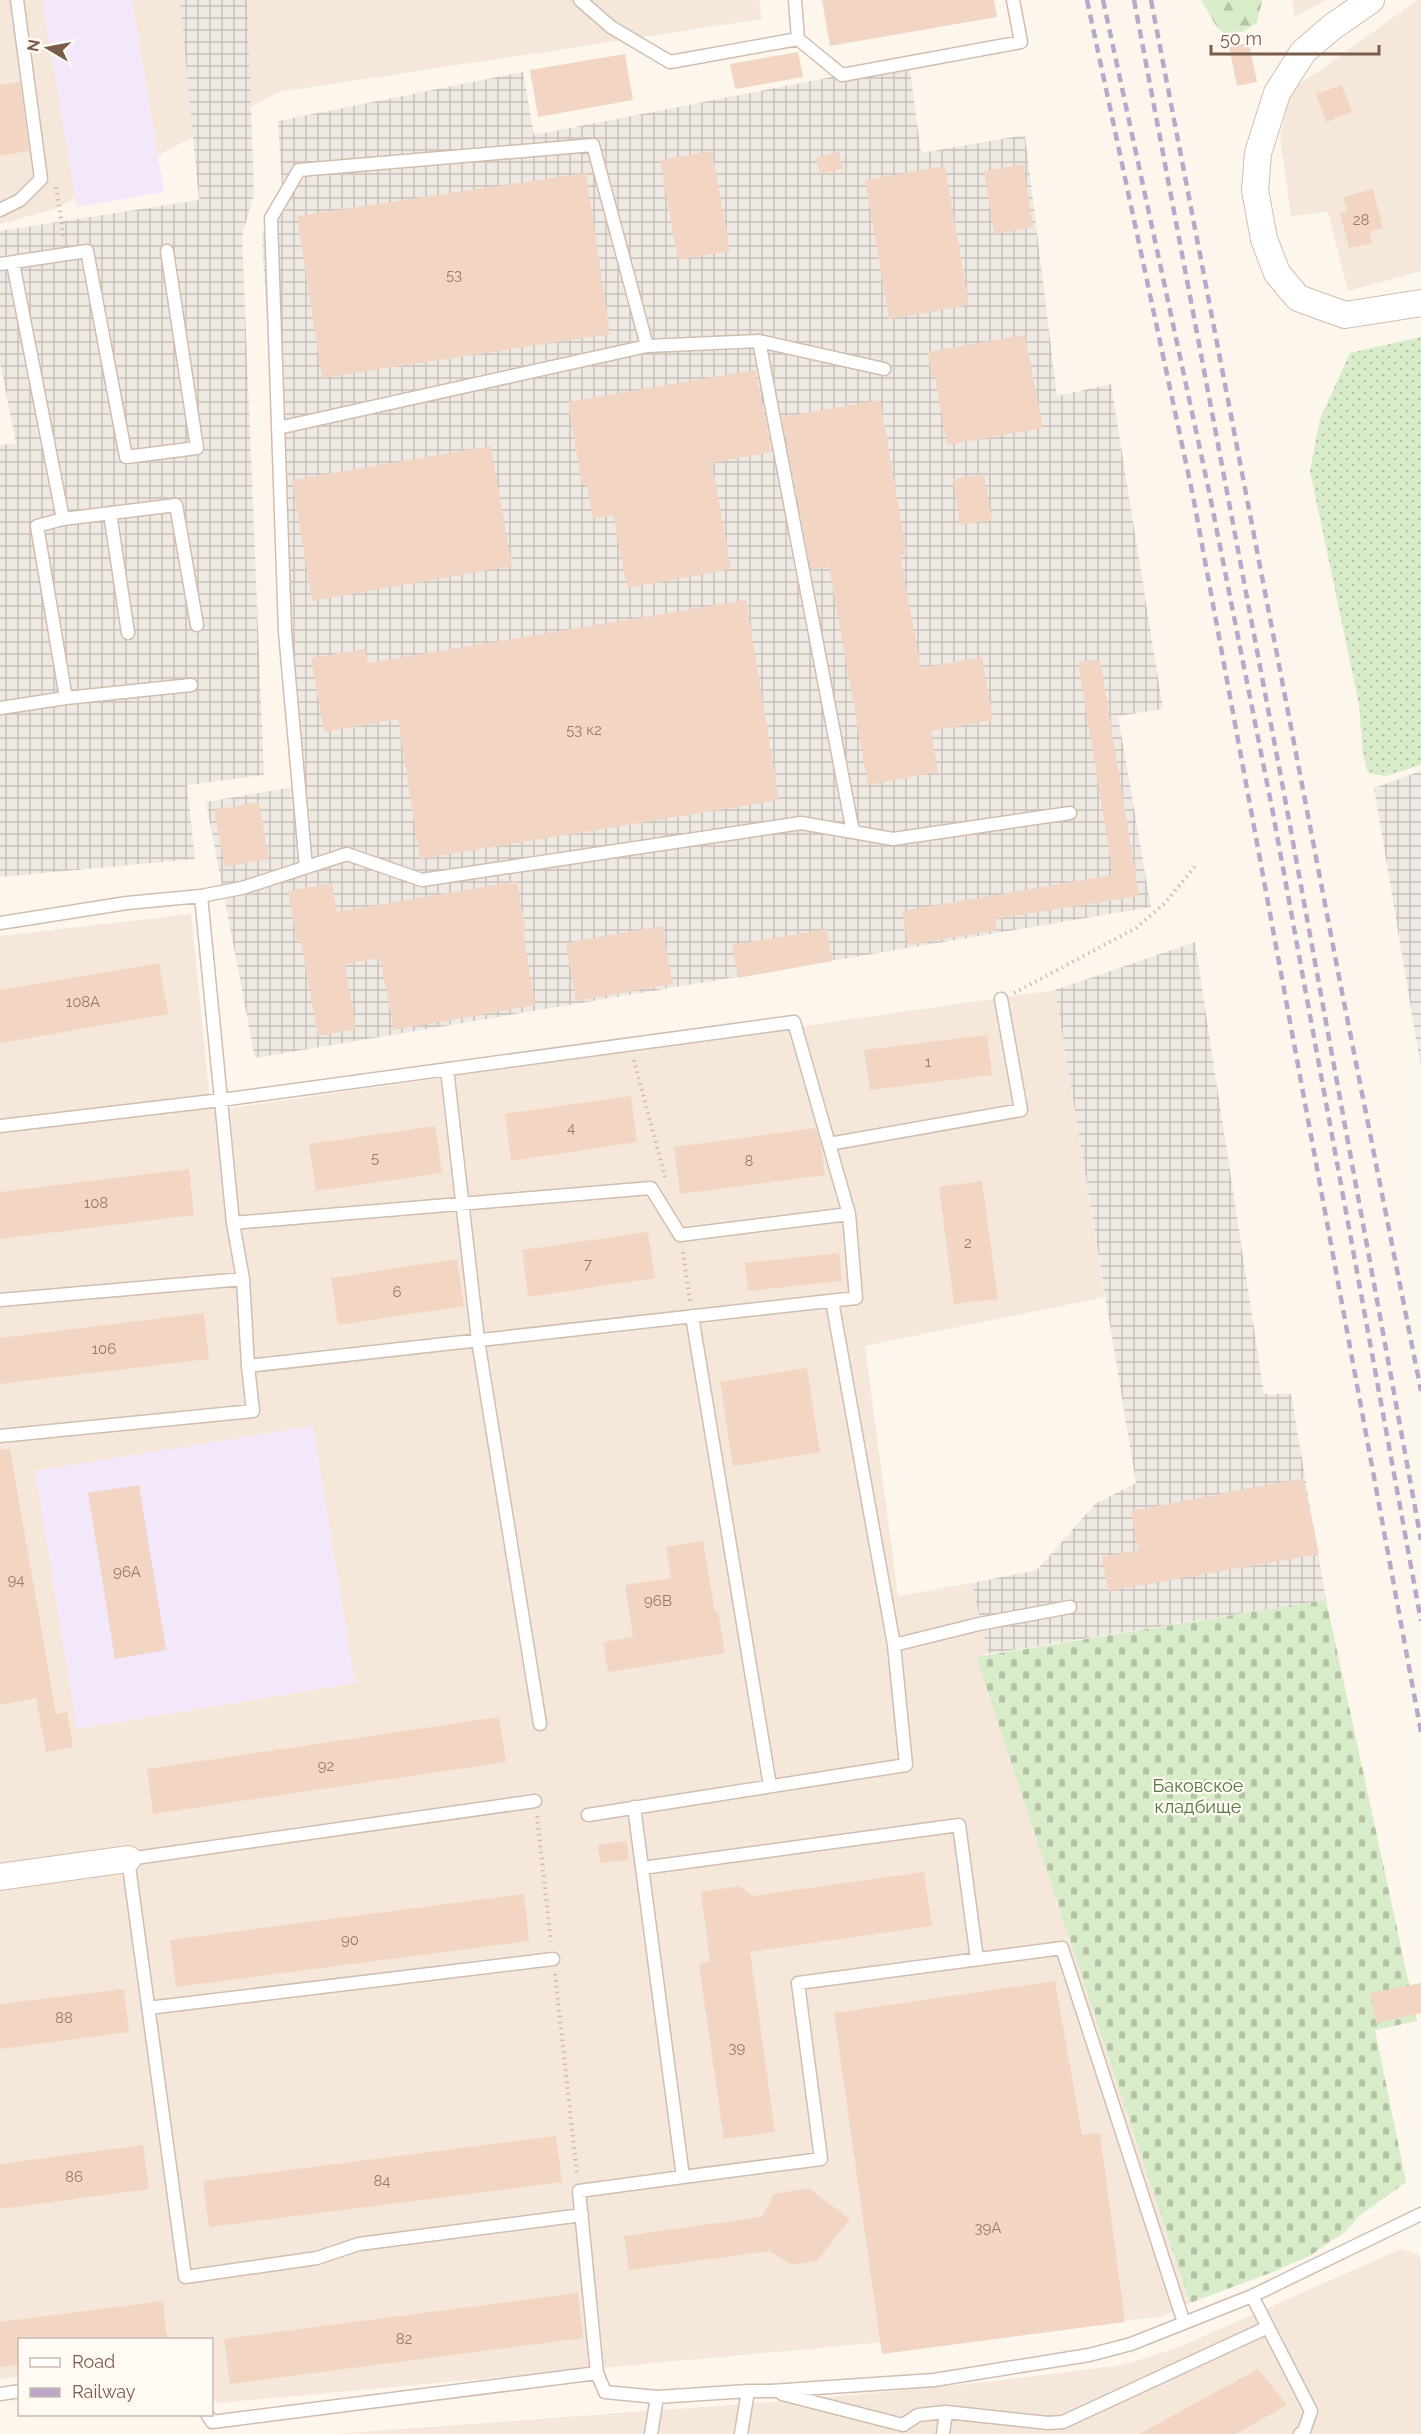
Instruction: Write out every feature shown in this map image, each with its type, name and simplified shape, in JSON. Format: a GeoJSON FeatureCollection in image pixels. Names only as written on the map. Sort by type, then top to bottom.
{"type":"FeatureCollection","features":[{"type":"Feature","properties":{"kind":"street"},"geometry":{"type":"LineString","coordinates":[[1371,0],[1332,27],[1303,52],[1277,93],[1258,153],[1255,190],[1264,239],[1277,273],[1298,298],[1345,315],[1421,303]]}},
{"type":"Feature","properties":{"kind":"street"},"geometry":{"type":"LineString","coordinates":[[0,1877],[128,1859]]}},
{"type":"Feature","properties":{"kind":"lane"},"geometry":{"type":"LineString","coordinates":[[0,210],[20,200],[40,178],[17,0]]}},
{"type":"Feature","properties":{"kind":"lane"},"geometry":{"type":"LineString","coordinates":[[580,0],[611,27],[670,62],[798,39]]}},
{"type":"Feature","properties":{"kind":"lane"},"geometry":{"type":"LineString","coordinates":[[795,0],[798,39],[842,75],[1021,42],[1013,0]]}},
{"type":"Feature","properties":{"kind":"lane"},"geometry":{"type":"LineString","coordinates":[[306,867],[285,632],[271,218],[299,170],[593,146],[646,346]]}},
{"type":"Feature","properties":{"kind":"lane"},"geometry":{"type":"LineString","coordinates":[[0,264],[87,251],[126,457],[197,448],[167,251]]}},
{"type":"Feature","properties":{"kind":"lane"},"geometry":{"type":"LineString","coordinates":[[13,262],[63,519]]}},
{"type":"Feature","properties":{"kind":"lane"},"geometry":{"type":"LineString","coordinates":[[759,341],[853,832]]}},
{"type":"Feature","properties":{"kind":"lane"},"geometry":{"type":"LineString","coordinates":[[278,428],[646,346],[759,341],[884,369]]}},
{"type":"Feature","properties":{"kind":"lane"},"geometry":{"type":"LineString","coordinates":[[66,698],[37,526],[63,519],[176,505],[197,625]]}},
{"type":"Feature","properties":{"kind":"lane"},"geometry":{"type":"LineString","coordinates":[[110,513],[128,633]]}},
{"type":"Feature","properties":{"kind":"lane"},"geometry":{"type":"LineString","coordinates":[[0,708],[66,698],[191,685]]}},
{"type":"Feature","properties":{"kind":"lane"},"geometry":{"type":"LineString","coordinates":[[0,923],[126,903],[201,896],[242,888],[347,854],[422,880],[801,823],[893,839],[1070,813]]}},
{"type":"Feature","properties":{"kind":"lane"},"geometry":{"type":"LineString","coordinates":[[0,1436],[253,1411],[243,1279],[233,1223],[201,896]]}},
{"type":"Feature","properties":{"kind":"lane"},"geometry":{"type":"LineString","coordinates":[[829,1144],[1021,1110],[1001,999]]}},
{"type":"Feature","properties":{"kind":"lane"},"geometry":{"type":"LineString","coordinates":[[0,1126],[221,1100],[794,1023],[849,1214],[856,1298],[248,1366]]}},
{"type":"Feature","properties":{"kind":"lane"},"geometry":{"type":"LineString","coordinates":[[447,1069],[478,1340],[540,1724]]}},
{"type":"Feature","properties":{"kind":"lane"},"geometry":{"type":"LineString","coordinates":[[233,1223],[651,1188],[680,1235],[849,1214]]}},
{"type":"Feature","properties":{"kind":"lane"},"geometry":{"type":"LineString","coordinates":[[0,1300],[243,1279]]}},
{"type":"Feature","properties":{"kind":"lane"},"geometry":{"type":"LineString","coordinates":[[588,1815],[906,1765],[894,1645],[832,1300]]}},
{"type":"Feature","properties":{"kind":"lane"},"geometry":{"type":"LineString","coordinates":[[692,1316],[770,1786]]}},
{"type":"Feature","properties":{"kind":"lane"},"geometry":{"type":"LineString","coordinates":[[894,1645],[979,1624],[1070,1607]]}},
{"type":"Feature","properties":{"kind":"lane"},"geometry":{"type":"LineString","coordinates":[[535,1801],[128,1859],[185,2277],[317,2258],[359,2244],[582,2215]]}},
{"type":"Feature","properties":{"kind":"lane"},"geometry":{"type":"LineString","coordinates":[[634,1807],[683,2177]]}},
{"type":"Feature","properties":{"kind":"lane"},"geometry":{"type":"LineString","coordinates":[[642,1868],[959,1825],[977,1959]]}},
{"type":"Feature","properties":{"kind":"lane"},"geometry":{"type":"LineString","coordinates":[[1185,2323],[1062,1948],[798,1983],[821,2159],[579,2191],[597,2373],[605,2392],[657,2397],[934,2380],[1089,2355],[1131,2344],[1185,2323],[1252,2296],[1421,2214]]}},
{"type":"Feature","properties":{"kind":"lane"},"geometry":{"type":"LineString","coordinates":[[148,2008],[553,1959]]}},
{"type":"Feature","properties":{"kind":"lane"},"geometry":{"type":"LineString","coordinates":[[1252,2296],[1311,2411],[1304,2431],[1300,2434]]}},
{"type":"Feature","properties":{"kind":"lane"},"geometry":{"type":"LineString","coordinates":[[771,2391],[902,2429],[918,2415],[946,2412],[1048,2423],[1063,2422],[1268,2327]]}},
{"type":"Feature","properties":{"kind":"lane"},"geometry":{"type":"LineString","coordinates":[[208,2416],[212,2422],[597,2373]]}},
{"type":"Feature","properties":{"kind":"lane"},"geometry":{"type":"LineString","coordinates":[[0,2394],[18,2391]]}},
{"type":"Feature","properties":{"kind":"lane"},"geometry":{"type":"LineString","coordinates":[[741,2434],[748,2391]]}},
{"type":"Feature","properties":{"kind":"lane"},"geometry":{"type":"LineString","coordinates":[[651,2434],[657,2397]]}},
{"type":"Feature","properties":{"kind":"lane"},"geometry":{"type":"LineString","coordinates":[[943,2434],[946,2412]]}},
{"type":"Feature","properties":{"kind":"path"},"geometry":{"type":"LineString","coordinates":[[1001,999],[1136,928],[1165,903],[1197,864]]}},
{"type":"Feature","properties":{"kind":"path"},"geometry":{"type":"LineString","coordinates":[[535,1801],[579,2191]]}},
{"type":"Feature","properties":{"kind":"shaded area"},"geometry":{"type":"Polygon","coordinates":[[[0,0],[759,0],[762,19],[279,92],[55,209],[0,224],[0,0]]]}},
{"type":"Feature","properties":{"kind":"shaded area"},"geometry":{"type":"Polygon","coordinates":[[[42,0],[132,0],[164,192],[77,207],[42,0]]]}},
{"type":"Feature","properties":{"kind":"shaded area"},"geometry":{"type":"Polygon","coordinates":[[[180,0],[247,0],[254,194],[242,236],[264,775],[187,785],[195,859],[0,877],[0,445],[16,443],[0,363],[0,231],[199,200],[180,0]]]}},
{"type":"Feature","properties":{"kind":"shaded area"},"geometry":{"type":"Polygon","coordinates":[[[1292,0],[1326,0],[1295,17],[1292,0]]]}},
{"type":"Feature","properties":{"kind":"shaded area"},"geometry":{"type":"Polygon","coordinates":[[[1417,0],[1421,0],[1421,271],[1348,291],[1328,212],[1291,216],[1280,136],[1291,89],[1417,0]]]}},
{"type":"Feature","properties":{"kind":"shaded area"},"geometry":{"type":"Polygon","coordinates":[[[909,62],[921,153],[1025,135],[1057,396],[1111,384],[1163,709],[1118,716],[1151,907],[255,1058],[206,802],[294,787],[262,236],[282,189],[278,121],[523,72],[534,135],[909,62]]]}},
{"type":"Feature","properties":{"kind":"shaded area"},"geometry":{"type":"Polygon","coordinates":[[[1421,771],[1421,1068],[1374,788],[1421,771]]]}},
{"type":"Feature","properties":{"kind":"shaded area"},"geometry":{"type":"Polygon","coordinates":[[[191,914],[211,1111],[1055,990],[1105,1297],[865,1346],[898,1596],[972,1583],[988,1654],[976,1657],[1190,2303],[1160,2317],[217,2403],[213,2398],[213,2338],[18,2338],[18,2377],[0,2379],[0,936],[191,914]]]}},
{"type":"Feature","properties":{"kind":"shaded area"},"geometry":{"type":"Polygon","coordinates":[[[1195,942],[1264,1394],[1291,1394],[1326,1600],[988,1654],[972,1583],[1037,1570],[1095,1504],[1136,1483],[1055,990],[1195,942]]]}},
{"type":"Feature","properties":{"kind":"shaded area"},"geometry":{"type":"Polygon","coordinates":[[[313,1426],[355,1683],[77,1729],[35,1471],[313,1426]]]}},
{"type":"Feature","properties":{"kind":"shaded area"},"geometry":{"type":"Polygon","coordinates":[[[1401,2249],[1419,2255],[1421,2263],[1421,2434],[333,2434],[786,2401],[969,2384],[1123,2365],[1177,2348],[1401,2249]]]}},
{"type":"Feature","properties":{"kind":"green space"},"geometry":{"type":"Polygon","coordinates":[[[1201,0],[1262,0],[1257,23],[1242,32],[1224,33],[1218,29],[1201,0]]]}},
{"type":"Feature","properties":{"kind":"green space"},"geometry":{"type":"Polygon","coordinates":[[[1421,337],[1421,765],[1386,776],[1368,773],[1363,755],[1359,704],[1310,471],[1320,419],[1350,353],[1421,337]]]}},
{"type":"Feature","properties":{"kind":"green space","name":"Баковское кладбище"},"geometry":{"type":"Polygon","coordinates":[[[1326,1600],[1417,2021],[1375,2030],[1406,2182],[1358,2217],[1346,2231],[1311,2255],[1190,2303],[976,1657],[1326,1600]]]}},
{"type":"Feature","properties":{"kind":"building"},"geometry":{"type":"Polygon","coordinates":[[[822,0],[994,0],[997,17],[830,46],[822,0]]]}},
{"type":"Feature","properties":{"kind":"building"},"geometry":{"type":"Polygon","coordinates":[[[1249,43],[1257,82],[1237,86],[1229,47],[1249,43]]]}},
{"type":"Feature","properties":{"kind":"building"},"geometry":{"type":"Polygon","coordinates":[[[798,52],[803,77],[735,89],[730,64],[798,52]]]}},
{"type":"Feature","properties":{"kind":"building"},"geometry":{"type":"Polygon","coordinates":[[[625,54],[633,100],[538,117],[530,70],[625,54]]]}},
{"type":"Feature","properties":{"kind":"building"},"geometry":{"type":"Polygon","coordinates":[[[20,82],[29,151],[0,156],[0,85],[20,82]]]}},
{"type":"Feature","properties":{"kind":"building"},"geometry":{"type":"Polygon","coordinates":[[[1342,85],[1352,112],[1326,122],[1316,94],[1342,85]]]}},
{"type":"Feature","properties":{"kind":"building"},"geometry":{"type":"Polygon","coordinates":[[[712,151],[730,251],[678,260],[660,160],[712,151]]]}},
{"type":"Feature","properties":{"kind":"building"},"geometry":{"type":"Polygon","coordinates":[[[839,152],[843,169],[820,174],[816,158],[839,152]]]}},
{"type":"Feature","properties":{"kind":"building"},"geometry":{"type":"Polygon","coordinates":[[[1023,164],[1033,227],[994,234],[984,171],[1023,164]]]}},
{"type":"Feature","properties":{"kind":"building"},"geometry":{"type":"Polygon","coordinates":[[[945,166],[969,305],[889,319],[865,180],[945,166]]]}},
{"type":"Feature","properties":{"kind":"building"},"geometry":{"type":"Polygon","coordinates":[[[586,173],[610,334],[322,378],[297,216],[586,173]]]}},
{"type":"Feature","properties":{"kind":"building"},"geometry":{"type":"Polygon","coordinates":[[[1373,189],[1383,228],[1369,232],[1372,243],[1349,248],[1340,213],[1347,211],[1343,197],[1373,189]]]}},
{"type":"Feature","properties":{"kind":"building"},"geometry":{"type":"Polygon","coordinates":[[[1025,335],[1043,428],[947,445],[935,376],[932,377],[928,352],[1025,335]]]}},
{"type":"Feature","properties":{"kind":"building"},"geometry":{"type":"Polygon","coordinates":[[[755,370],[772,452],[712,463],[731,569],[627,588],[613,515],[593,519],[587,485],[582,485],[568,402],[755,370]]]}},
{"type":"Feature","properties":{"kind":"building"},"geometry":{"type":"Polygon","coordinates":[[[880,400],[907,554],[900,555],[921,668],[982,657],[993,720],[931,731],[938,772],[868,785],[829,567],[811,570],[782,417],[880,400]]]}},
{"type":"Feature","properties":{"kind":"building"},"geometry":{"type":"Polygon","coordinates":[[[491,446],[512,566],[312,601],[292,480],[491,446]]]}},
{"type":"Feature","properties":{"kind":"building"},"geometry":{"type":"Polygon","coordinates":[[[984,474],[992,520],[960,525],[953,479],[984,474]]]}},
{"type":"Feature","properties":{"kind":"building"},"geometry":{"type":"Polygon","coordinates":[[[746,600],[779,800],[420,859],[398,719],[324,732],[311,658],[365,649],[368,663],[746,600]]]}},
{"type":"Feature","properties":{"kind":"building"},"geometry":{"type":"Polygon","coordinates":[[[1100,659],[1139,896],[995,919],[997,930],[908,945],[902,911],[1113,875],[1078,662],[1100,659]]]}},
{"type":"Feature","properties":{"kind":"building"},"geometry":{"type":"Polygon","coordinates":[[[259,802],[269,859],[225,867],[214,810],[259,802]]]}},
{"type":"Feature","properties":{"kind":"building"},"geometry":{"type":"Polygon","coordinates":[[[517,881],[535,1005],[394,1030],[380,958],[345,964],[356,1029],[318,1036],[301,942],[297,942],[288,891],[332,883],[337,912],[517,881]]]}},
{"type":"Feature","properties":{"kind":"building"},"geometry":{"type":"Polygon","coordinates":[[[662,926],[673,984],[576,1001],[566,943],[662,926]]]}},
{"type":"Feature","properties":{"kind":"building"},"geometry":{"type":"Polygon","coordinates":[[[827,929],[832,961],[738,978],[732,945],[827,929]]]}},
{"type":"Feature","properties":{"kind":"building"},"geometry":{"type":"Polygon","coordinates":[[[159,963],[168,1014],[0,1043],[0,990],[159,963]]]}},
{"type":"Feature","properties":{"kind":"building"},"geometry":{"type":"Polygon","coordinates":[[[987,1035],[992,1075],[870,1090],[864,1050],[987,1035]]]}},
{"type":"Feature","properties":{"kind":"building"},"geometry":{"type":"Polygon","coordinates":[[[631,1096],[637,1142],[511,1161],[505,1114],[631,1096]]]}},
{"type":"Feature","properties":{"kind":"building"},"geometry":{"type":"Polygon","coordinates":[[[435,1126],[442,1173],[316,1191],[309,1144],[435,1126]]]}},
{"type":"Feature","properties":{"kind":"building"},"geometry":{"type":"Polygon","coordinates":[[[816,1128],[825,1175],[680,1194],[674,1147],[816,1128]]]}},
{"type":"Feature","properties":{"kind":"building"},"geometry":{"type":"Polygon","coordinates":[[[189,1169],[194,1215],[0,1239],[0,1192],[189,1169]]]}},
{"type":"Feature","properties":{"kind":"building"},"geometry":{"type":"Polygon","coordinates":[[[982,1181],[998,1299],[954,1304],[939,1187],[982,1181]]]}},
{"type":"Feature","properties":{"kind":"building"},"geometry":{"type":"Polygon","coordinates":[[[648,1232],[655,1278],[528,1297],[522,1250],[648,1232]]]}},
{"type":"Feature","properties":{"kind":"building"},"geometry":{"type":"Polygon","coordinates":[[[839,1253],[842,1281],[748,1291],[745,1263],[839,1253]]]}},
{"type":"Feature","properties":{"kind":"building"},"geometry":{"type":"Polygon","coordinates":[[[457,1259],[464,1306],[338,1325],[331,1278],[457,1259]]]}},
{"type":"Feature","properties":{"kind":"building"},"geometry":{"type":"Polygon","coordinates":[[[204,1313],[209,1359],[0,1384],[0,1338],[204,1313]]]}},
{"type":"Feature","properties":{"kind":"building"},"geometry":{"type":"Polygon","coordinates":[[[807,1368],[820,1452],[733,1466],[720,1382],[807,1368]]]}},
{"type":"Feature","properties":{"kind":"building"},"geometry":{"type":"Polygon","coordinates":[[[10,1449],[56,1714],[67,1712],[73,1747],[46,1752],[36,1698],[0,1705],[0,1450],[10,1449]]]}},
{"type":"Feature","properties":{"kind":"building"},"geometry":{"type":"Polygon","coordinates":[[[1303,1478],[1319,1554],[1108,1591],[1102,1557],[1138,1550],[1131,1511],[1303,1478]]]}},
{"type":"Feature","properties":{"kind":"building"},"geometry":{"type":"Polygon","coordinates":[[[139,1485],[166,1650],[115,1659],[88,1493],[139,1485]]]}},
{"type":"Feature","properties":{"kind":"building"},"geometry":{"type":"Polygon","coordinates":[[[703,1541],[725,1653],[608,1672],[603,1642],[633,1637],[625,1585],[671,1578],[666,1547],[703,1541]]]}},
{"type":"Feature","properties":{"kind":"building"},"geometry":{"type":"Polygon","coordinates":[[[499,1717],[506,1762],[153,1814],[147,1769],[499,1717]]]}},
{"type":"Feature","properties":{"kind":"building"},"geometry":{"type":"Polygon","coordinates":[[[627,1841],[629,1860],[600,1863],[598,1845],[627,1841]]]}},
{"type":"Feature","properties":{"kind":"building"},"geometry":{"type":"Polygon","coordinates":[[[924,1872],[932,1926],[750,1952],[775,2132],[724,2139],[699,1964],[710,1962],[701,1892],[740,1886],[752,1896],[924,1872]]]}},
{"type":"Feature","properties":{"kind":"building"},"geometry":{"type":"Polygon","coordinates":[[[524,1894],[529,1941],[176,1987],[170,1940],[524,1894]]]}},
{"type":"Feature","properties":{"kind":"building"},"geometry":{"type":"Polygon","coordinates":[[[1055,1981],[1082,2135],[1100,2133],[1125,2322],[882,2354],[834,2013],[1055,1981]]]}},
{"type":"Feature","properties":{"kind":"building"},"geometry":{"type":"Polygon","coordinates":[[[1421,1983],[1421,2013],[1376,2023],[1370,1993],[1421,1983]]]}},
{"type":"Feature","properties":{"kind":"building"},"geometry":{"type":"Polygon","coordinates":[[[124,1989],[129,2032],[0,2049],[0,2004],[124,1989]]]}},
{"type":"Feature","properties":{"kind":"building"},"geometry":{"type":"Polygon","coordinates":[[[556,2136],[562,2182],[209,2227],[203,2181],[556,2136]]]}},
{"type":"Feature","properties":{"kind":"building"},"geometry":{"type":"Polygon","coordinates":[[[143,2145],[149,2189],[0,2209],[0,2164],[143,2145]]]}},
{"type":"Feature","properties":{"kind":"building"},"geometry":{"type":"Polygon","coordinates":[[[808,2188],[850,2219],[817,2261],[792,2265],[769,2251],[629,2270],[624,2236],[762,2217],[774,2194],[808,2188]]]}},
{"type":"Feature","properties":{"kind":"building"},"geometry":{"type":"Polygon","coordinates":[[[578,2293],[583,2338],[230,2384],[224,2339],[578,2293]]]}},
{"type":"Feature","properties":{"kind":"building"},"geometry":{"type":"Polygon","coordinates":[[[163,2301],[167,2338],[18,2338],[18,2365],[0,2367],[0,2322],[163,2301]]]}},
{"type":"Feature","properties":{"kind":"building"},"geometry":{"type":"Polygon","coordinates":[[[1258,2369],[1287,2405],[1236,2434],[1139,2434],[1258,2369]]]}},
{"type":"Feature","properties":{"kind":"railway"},"geometry":{"type":"LineString","coordinates":[[1087,0],[1193,496],[1421,1732]]}},
{"type":"Feature","properties":{"kind":"railway"},"geometry":{"type":"LineString","coordinates":[[1103,0],[1209,491],[1272,808],[1421,1621]]}},
{"type":"Feature","properties":{"kind":"railway"},"geometry":{"type":"LineString","coordinates":[[1134,0],[1286,804],[1421,1540]]}},
{"type":"Feature","properties":{"kind":"railway"},"geometry":{"type":"LineString","coordinates":[[1151,0],[1421,1391]]}}]}
